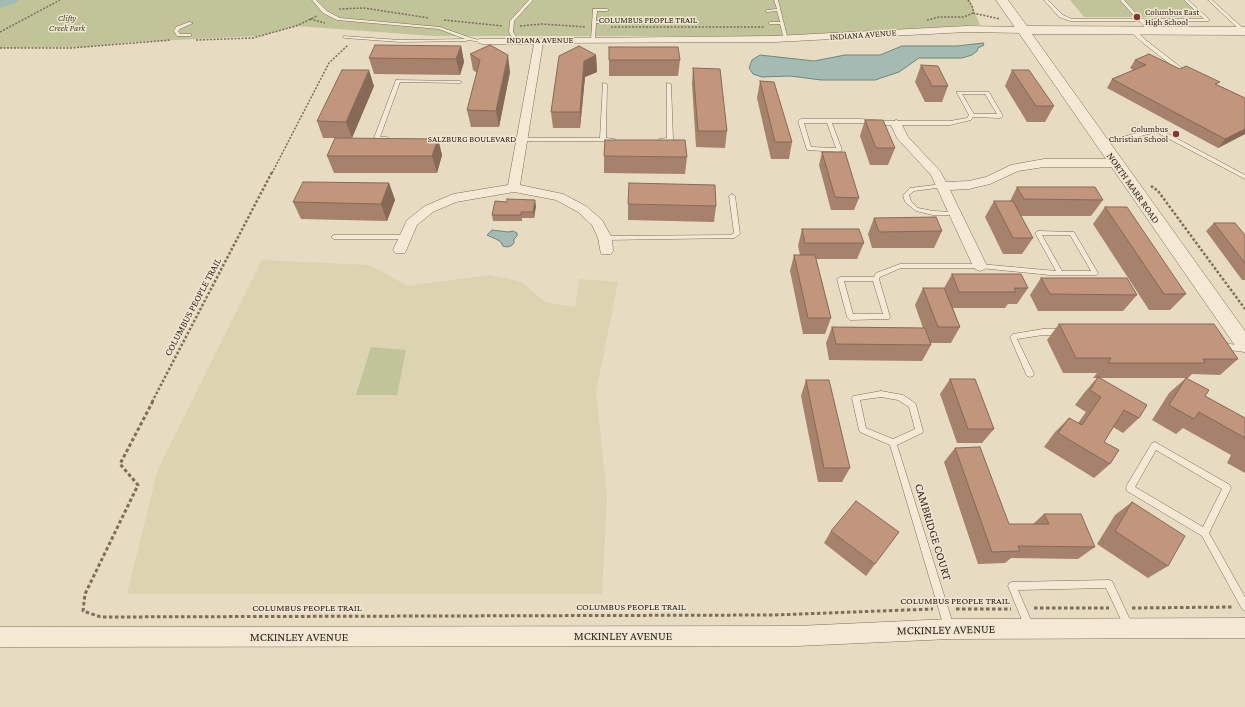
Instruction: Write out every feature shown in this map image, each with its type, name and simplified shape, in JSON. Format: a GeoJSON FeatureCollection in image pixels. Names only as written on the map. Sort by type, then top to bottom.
{"type":"FeatureCollection","features":[{"type":"Feature","properties":{"kind":"street","name":"NORTH MARR ROAD"},"geometry":{"type":"LineString","coordinates":[[1002,0],[1245,345]]}},
{"type":"Feature","properties":{"kind":"street","name":"INDIANA AVENUE"},"geometry":{"type":"LineString","coordinates":[[482,41],[786,39],[959,29],[1244,32]]}},
{"type":"Feature","properties":{"kind":"street","name":"SALZBURG BOULEVARD"},"geometry":{"type":"LineString","coordinates":[[514,188],[539,40]]}},
{"type":"Feature","properties":{"kind":"street"},"geometry":{"type":"LineString","coordinates":[[896,123],[903,138],[936,174],[980,266]]}},
{"type":"Feature","properties":{"kind":"street"},"geometry":{"type":"LineString","coordinates":[[942,186],[969,185],[990,180],[1015,168],[1044,163],[1115,162]]}},
{"type":"Feature","properties":{"kind":"street"},"geometry":{"type":"LineString","coordinates":[[400,250],[404,237],[412,223],[429,209],[454,198],[514,188],[539,192],[572,202],[597,223],[605,244]]}},
{"type":"Feature","properties":{"kind":"street","name":"MCKINLEY AVENUE"},"geometry":{"type":"LineString","coordinates":[[0,637],[797,636],[950,629],[1245,628]]}},
{"type":"Feature","properties":{"kind":"lane"},"geometry":{"type":"LineString","coordinates":[[314,0],[325,12],[339,19],[350,21],[396,22],[440,28],[470,40]]}},
{"type":"Feature","properties":{"kind":"lane"},"geometry":{"type":"LineString","coordinates":[[516,40],[510,32],[510,26],[512,21],[531,0]]}},
{"type":"Feature","properties":{"kind":"lane"},"geometry":{"type":"LineString","coordinates":[[776,0],[786,39]]}},
{"type":"Feature","properties":{"kind":"lane"},"geometry":{"type":"LineString","coordinates":[[1046,0],[1061,16],[1072,20],[1208,20],[1186,0]]}},
{"type":"Feature","properties":{"kind":"lane"},"geometry":{"type":"LineString","coordinates":[[1122,0],[1150,31]]}},
{"type":"Feature","properties":{"kind":"lane"},"geometry":{"type":"LineString","coordinates":[[1210,0],[1244,32]]}},
{"type":"Feature","properties":{"kind":"lane"},"geometry":{"type":"LineString","coordinates":[[594,40],[595,10],[607,10]]}},
{"type":"Feature","properties":{"kind":"lane"},"geometry":{"type":"LineString","coordinates":[[767,11],[779,10]]}},
{"type":"Feature","properties":{"kind":"lane"},"geometry":{"type":"LineString","coordinates":[[594,25],[606,22]]}},
{"type":"Feature","properties":{"kind":"lane"},"geometry":{"type":"LineString","coordinates":[[189,36],[179,35],[176,31],[178,28],[191,23]]}},
{"type":"Feature","properties":{"kind":"lane"},"geometry":{"type":"LineString","coordinates":[[770,23],[782,25]]}},
{"type":"Feature","properties":{"kind":"lane"},"geometry":{"type":"LineString","coordinates":[[1133,31],[1175,67],[1189,74]]}},
{"type":"Feature","properties":{"kind":"lane"},"geometry":{"type":"LineString","coordinates":[[345,37],[400,41],[482,41]]}},
{"type":"Feature","properties":{"kind":"lane"},"geometry":{"type":"LineString","coordinates":[[390,139],[377,138],[398,81],[460,82]]}},
{"type":"Feature","properties":{"kind":"lane"},"geometry":{"type":"LineString","coordinates":[[603,140],[605,84]]}},
{"type":"Feature","properties":{"kind":"lane"},"geometry":{"type":"LineString","coordinates":[[655,140],[670,140],[669,84]]}},
{"type":"Feature","properties":{"kind":"lane"},"geometry":{"type":"LineString","coordinates":[[829,121],[839,150],[809,150],[801,121],[829,121],[896,123],[950,123],[969,119],[972,115],[1000,116],[986,93],[959,93],[972,115]]}},
{"type":"Feature","properties":{"kind":"lane"},"geometry":{"type":"LineString","coordinates":[[1100,141],[1118,140],[1157,130],[1245,177]]}},
{"type":"Feature","properties":{"kind":"lane","name":"SALZBURG BOULEVARD"},"geometry":{"type":"LineString","coordinates":[[419,139],[618,140]]}},
{"type":"Feature","properties":{"kind":"lane"},"geometry":{"type":"LineString","coordinates":[[942,186],[912,189],[906,195],[908,202],[916,210],[933,213],[955,214]]}},
{"type":"Feature","properties":{"kind":"lane"},"geometry":{"type":"LineString","coordinates":[[605,244],[732,237],[737,234],[732,196]]}},
{"type":"Feature","properties":{"kind":"lane"},"geometry":{"type":"LineString","coordinates":[[876,279],[840,279],[850,317],[887,317],[876,279],[878,274],[900,266],[980,266],[1060,273],[1095,273],[1072,233],[1038,233],[1060,273]]}},
{"type":"Feature","properties":{"kind":"lane"},"geometry":{"type":"LineString","coordinates":[[334,236],[404,237]]}},
{"type":"Feature","properties":{"kind":"lane"},"geometry":{"type":"LineString","coordinates":[[1030,374],[1013,336],[1043,332],[1067,332]]}},
{"type":"Feature","properties":{"kind":"lane"},"geometry":{"type":"LineString","coordinates":[[1218,342],[1229,347],[1245,349]]}},
{"type":"Feature","properties":{"kind":"lane"},"geometry":{"type":"LineString","coordinates":[[881,394],[900,397],[912,405],[919,431],[893,443],[863,430],[856,398],[881,394]]}},
{"type":"Feature","properties":{"kind":"lane","name":"CAMBRIDGE COURT"},"geometry":{"type":"LineString","coordinates":[[893,443],[950,629]]}},
{"type":"Feature","properties":{"kind":"lane"},"geometry":{"type":"LineString","coordinates":[[1204,534],[1226,488],[1155,445],[1130,488],[1204,534],[1241,606]]}},
{"type":"Feature","properties":{"kind":"lane"},"geometry":{"type":"LineString","coordinates":[[1030,629],[1012,586],[1109,584],[1130,629]]}},
{"type":"Feature","properties":{"kind":"path"},"geometry":{"type":"LineString","coordinates":[[0,32],[60,0]]}},
{"type":"Feature","properties":{"kind":"path"},"geometry":{"type":"LineString","coordinates":[[923,21],[939,17],[970,16],[974,11],[968,0]]}},
{"type":"Feature","properties":{"kind":"path"},"geometry":{"type":"LineString","coordinates":[[194,40],[253,38],[296,26],[325,12],[344,8],[358,8],[433,18]]}},
{"type":"Feature","properties":{"kind":"path","name":"COLUMBUS PEOPLE TRAIL"},"geometry":{"type":"LineString","coordinates":[[441,19],[484,25],[510,26],[542,24],[782,25]]}},
{"type":"Feature","properties":{"kind":"path"},"geometry":{"type":"LineString","coordinates":[[310,20],[328,24]]}},
{"type":"Feature","properties":{"kind":"path","name":"COLUMBUS PEOPLE TRAIL"},"geometry":{"type":"LineString","coordinates":[[354,37],[329,63],[120,464],[138,485],[85,594],[83,611],[101,617],[774,615],[870,610],[1241,606]]}},
{"type":"Feature","properties":{"kind":"path"},"geometry":{"type":"LineString","coordinates":[[0,48],[71,48],[176,40]]}},
{"type":"Feature","properties":{"kind":"shaded area"},"geometry":{"type":"Polygon","coordinates":[[[262,260],[369,265],[408,286],[489,275],[522,282],[545,302],[575,307],[579,279],[618,282],[596,392],[607,497],[602,594],[127,594],[158,469],[262,260]]]}},
{"type":"Feature","properties":{"kind":"green space","name":"Clifty Creek Park"},"geometry":{"type":"Polygon","coordinates":[[[0,0],[970,0],[980,25],[776,36],[433,36],[296,26],[260,36],[133,42],[86,47],[0,48],[0,0]]]}},
{"type":"Feature","properties":{"kind":"green space"},"geometry":{"type":"Polygon","coordinates":[[[1070,0],[1187,0],[1205,17],[1084,17],[1070,0]]]}},
{"type":"Feature","properties":{"kind":"green space"},"geometry":{"type":"Polygon","coordinates":[[[371,347],[406,350],[397,395],[356,395],[371,347]]]}},
{"type":"Feature","properties":{"kind":"water"},"geometry":{"type":"Polygon","coordinates":[[[983,43],[984,45],[978,48],[972,55],[962,58],[919,58],[899,72],[875,80],[821,80],[790,76],[762,77],[753,74],[749,68],[752,60],[760,55],[814,61],[845,55],[880,55],[902,46],[957,46],[983,43]]]}},
{"type":"Feature","properties":{"kind":"water"},"geometry":{"type":"Polygon","coordinates":[[[492,230],[508,232],[513,231],[517,233],[517,236],[514,239],[514,243],[507,247],[503,246],[500,241],[487,235],[492,230]]]}},
{"type":"Feature","properties":{"kind":"building"},"geometry":{"type":"Polygon","coordinates":[[[375,45],[461,46],[456,59],[369,58],[375,45]]]}},
{"type":"Feature","properties":{"kind":"building"},"geometry":{"type":"Polygon","coordinates":[[[490,45],[508,55],[496,111],[467,110],[480,60],[470,54],[490,45]]]}},
{"type":"Feature","properties":{"kind":"building"},"geometry":{"type":"Polygon","coordinates":[[[579,46],[596,55],[584,61],[580,112],[551,112],[559,56],[579,46]]]}},
{"type":"Feature","properties":{"kind":"building"},"geometry":{"type":"Polygon","coordinates":[[[609,47],[678,47],[680,60],[609,60],[609,47]]]}},
{"type":"Feature","properties":{"kind":"building"},"geometry":{"type":"Polygon","coordinates":[[[1149,54],[1180,69],[1186,66],[1220,82],[1215,84],[1245,98],[1245,129],[1225,139],[1112,79],[1146,65],[1135,60],[1149,54]]]}},
{"type":"Feature","properties":{"kind":"building"},"geometry":{"type":"Polygon","coordinates":[[[921,65],[938,66],[948,86],[932,86],[921,65]]]}},
{"type":"Feature","properties":{"kind":"building"},"geometry":{"type":"Polygon","coordinates":[[[693,68],[720,69],[727,131],[698,131],[693,68]]]}},
{"type":"Feature","properties":{"kind":"building"},"geometry":{"type":"Polygon","coordinates":[[[342,70],[369,70],[346,122],[317,121],[342,70]]]}},
{"type":"Feature","properties":{"kind":"building"},"geometry":{"type":"Polygon","coordinates":[[[1012,70],[1029,70],[1054,106],[1036,106],[1012,70]]]}},
{"type":"Feature","properties":{"kind":"building"},"geometry":{"type":"Polygon","coordinates":[[[760,81],[774,82],[792,142],[775,142],[760,81]]]}},
{"type":"Feature","properties":{"kind":"building"},"geometry":{"type":"Polygon","coordinates":[[[865,120],[883,120],[895,148],[876,148],[865,120]]]}},
{"type":"Feature","properties":{"kind":"building"},"geometry":{"type":"Polygon","coordinates":[[[335,138],[438,139],[432,156],[327,156],[335,138]]]}},
{"type":"Feature","properties":{"kind":"building"},"geometry":{"type":"Polygon","coordinates":[[[605,140],[685,140],[687,157],[604,156],[605,140]]]}},
{"type":"Feature","properties":{"kind":"building"},"geometry":{"type":"Polygon","coordinates":[[[822,152],[845,152],[859,198],[835,197],[822,152]]]}},
{"type":"Feature","properties":{"kind":"building"},"geometry":{"type":"Polygon","coordinates":[[[303,182],[389,183],[381,204],[293,202],[303,182]]]}},
{"type":"Feature","properties":{"kind":"building"},"geometry":{"type":"Polygon","coordinates":[[[629,183],[715,185],[716,206],[628,204],[629,183]]]}},
{"type":"Feature","properties":{"kind":"building"},"geometry":{"type":"Polygon","coordinates":[[[1017,187],[1095,187],[1103,200],[1024,199],[1017,187]]]}},
{"type":"Feature","properties":{"kind":"building"},"geometry":{"type":"Polygon","coordinates":[[[507,199],[535,200],[533,212],[521,212],[521,215],[492,215],[495,201],[507,202],[507,199]]]}},
{"type":"Feature","properties":{"kind":"building"},"geometry":{"type":"Polygon","coordinates":[[[994,201],[1013,201],[1033,238],[1013,238],[994,201]]]}},
{"type":"Feature","properties":{"kind":"building"},"geometry":{"type":"Polygon","coordinates":[[[1105,207],[1127,207],[1186,294],[1164,294],[1105,207]]]}},
{"type":"Feature","properties":{"kind":"building"},"geometry":{"type":"Polygon","coordinates":[[[936,217],[942,231],[879,232],[874,218],[936,217]]]}},
{"type":"Feature","properties":{"kind":"building"},"geometry":{"type":"Polygon","coordinates":[[[1214,223],[1235,223],[1245,235],[1245,263],[1214,223]]]}},
{"type":"Feature","properties":{"kind":"building"},"geometry":{"type":"Polygon","coordinates":[[[802,229],[859,229],[864,243],[805,243],[802,229]]]}},
{"type":"Feature","properties":{"kind":"building"},"geometry":{"type":"Polygon","coordinates":[[[794,255],[815,255],[831,318],[808,318],[794,255]]]}},
{"type":"Feature","properties":{"kind":"building"},"geometry":{"type":"Polygon","coordinates":[[[952,274],[1021,274],[1028,288],[1014,288],[1016,292],[959,292],[952,274]]]}},
{"type":"Feature","properties":{"kind":"building"},"geometry":{"type":"Polygon","coordinates":[[[1041,278],[1127,278],[1137,295],[1050,294],[1041,278]]]}},
{"type":"Feature","properties":{"kind":"building"},"geometry":{"type":"Polygon","coordinates":[[[923,288],[944,288],[960,327],[938,327],[923,288]]]}},
{"type":"Feature","properties":{"kind":"building"},"geometry":{"type":"Polygon","coordinates":[[[1059,324],[1214,324],[1238,359],[1203,359],[1205,363],[1108,363],[1111,358],[1076,358],[1059,324]]]}},
{"type":"Feature","properties":{"kind":"building"},"geometry":{"type":"Polygon","coordinates":[[[832,327],[925,328],[931,345],[836,344],[832,327]]]}},
{"type":"Feature","properties":{"kind":"building"},"geometry":{"type":"Polygon","coordinates":[[[1098,377],[1147,405],[1139,418],[1124,410],[1104,442],[1119,450],[1110,464],[1058,433],[1069,418],[1082,425],[1101,397],[1090,390],[1098,377]]]}},
{"type":"Feature","properties":{"kind":"building"},"geometry":{"type":"Polygon","coordinates":[[[1186,378],[1209,390],[1205,396],[1245,418],[1245,438],[1199,412],[1194,419],[1169,405],[1186,378]]]}},
{"type":"Feature","properties":{"kind":"building"},"geometry":{"type":"Polygon","coordinates":[[[950,379],[975,379],[994,429],[968,429],[950,379]]]}},
{"type":"Feature","properties":{"kind":"building"},"geometry":{"type":"Polygon","coordinates":[[[806,380],[829,380],[850,468],[824,468],[806,380]]]}},
{"type":"Feature","properties":{"kind":"building"},"geometry":{"type":"Polygon","coordinates":[[[980,447],[1009,524],[1049,524],[1044,514],[1081,514],[1095,547],[1018,546],[1020,551],[992,552],[955,448],[980,447]]]}},
{"type":"Feature","properties":{"kind":"building"},"geometry":{"type":"Polygon","coordinates":[[[856,501],[899,532],[875,564],[831,531],[856,501]]]}},
{"type":"Feature","properties":{"kind":"building"},"geometry":{"type":"Polygon","coordinates":[[[1132,502],[1185,536],[1168,566],[1115,531],[1132,502]]]}},
{"type":"Feature","properties":{"kind":"waterway"},"geometry":{"type":"LineString","coordinates":[[0,3],[11,0]]}},
{"type":"Feature","properties":{"kind":"place","name":"Columbus East High School"},"geometry":{"type":"Point","coordinates":[1137,17]}},
{"type":"Feature","properties":{"kind":"place","name":"Columbus Christian School"},"geometry":{"type":"Point","coordinates":[1176,134]}}]}
